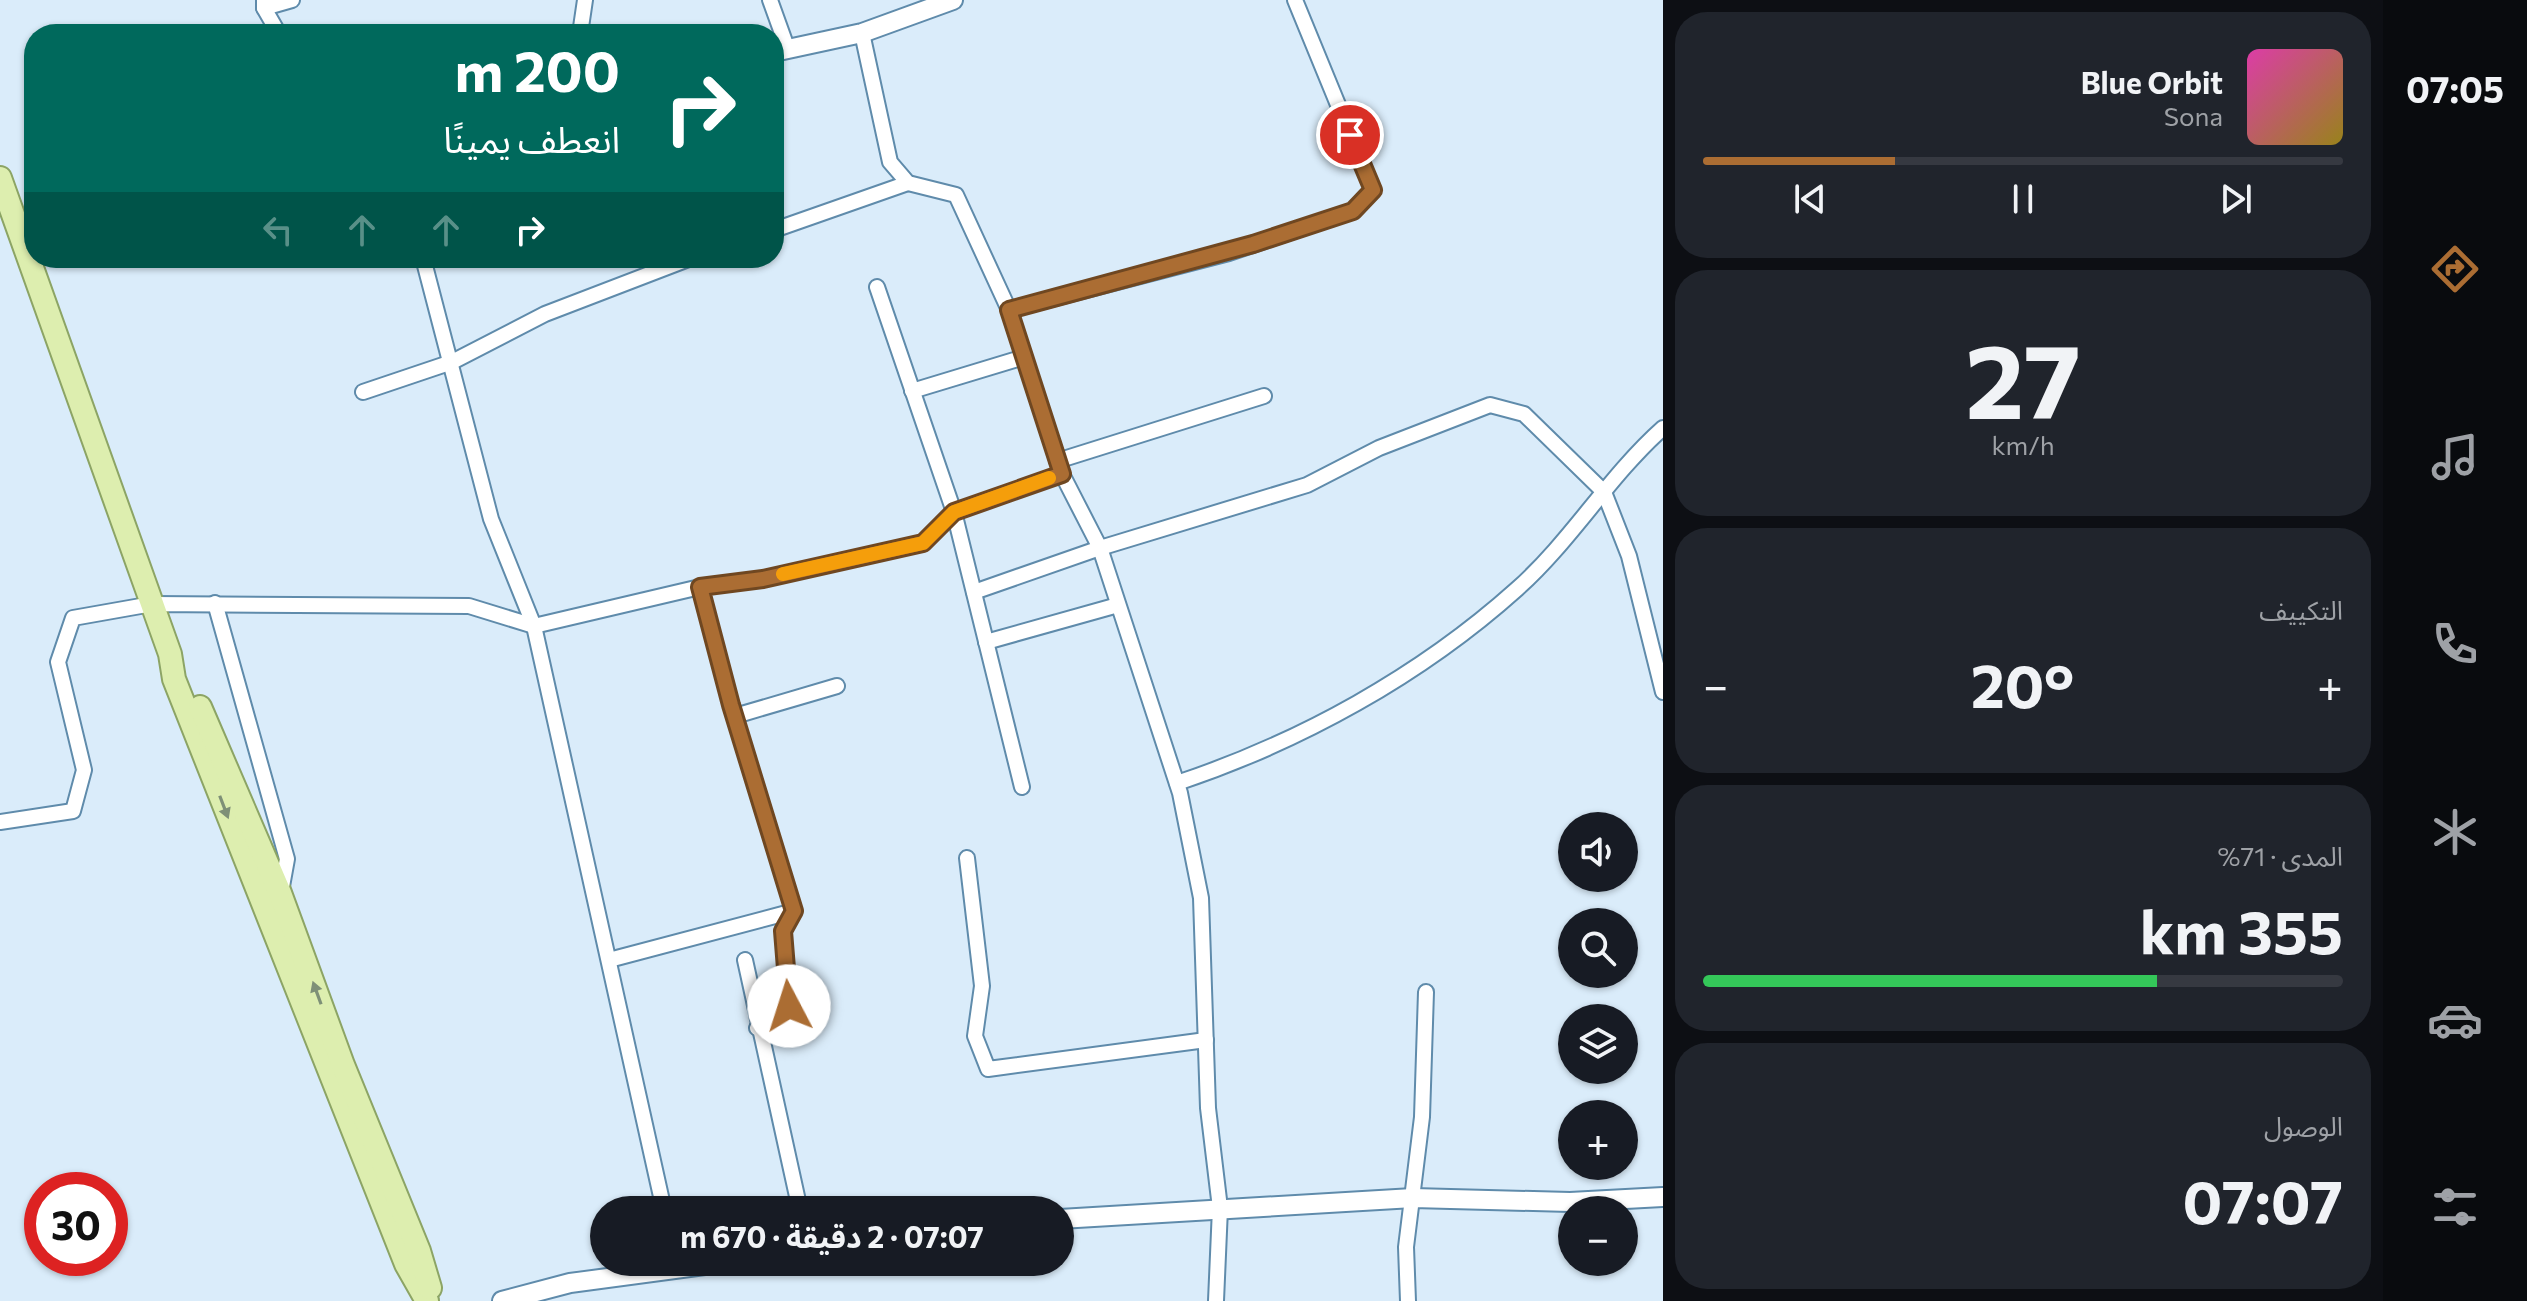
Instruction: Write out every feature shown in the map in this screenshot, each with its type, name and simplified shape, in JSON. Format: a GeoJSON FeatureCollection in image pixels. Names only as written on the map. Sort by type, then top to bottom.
{"type":"FeatureCollection","features":[{"type":"Feature","properties":{"kind":"main road"},"geometry":{"type":"LineString","coordinates":[[0,178],[24,231]]}},
{"type":"Feature","properties":{"kind":"main road"},"geometry":{"type":"LineString","coordinates":[[38,268],[170,654],[186,674],[406,1264],[427,1301]]}},
{"type":"Feature","properties":{"kind":"main road"},"geometry":{"type":"LineString","coordinates":[[271,898],[419,1251],[434,1301]]}},
{"type":"Feature","properties":{"kind":"street"},"geometry":{"type":"LineString","coordinates":[[274,24],[264,4],[292,0]]}},
{"type":"Feature","properties":{"kind":"street"},"geometry":{"type":"LineString","coordinates":[[581,24],[585,0]]}},
{"type":"Feature","properties":{"kind":"street"},"geometry":{"type":"LineString","coordinates":[[770,0],[775,24]]}},
{"type":"Feature","properties":{"kind":"street"},"geometry":{"type":"LineString","coordinates":[[784,50],[862,33],[953,0]]}},
{"type":"Feature","properties":{"kind":"street"},"geometry":{"type":"LineString","coordinates":[[1009,310],[1229,253],[1353,211],[1373,190],[1295,0]]}},
{"type":"Feature","properties":{"kind":"street"},"geometry":{"type":"LineString","coordinates":[[862,33],[890,162],[908,183]]}},
{"type":"Feature","properties":{"kind":"street"},"geometry":{"type":"LineString","coordinates":[[784,226],[908,183],[956,195],[1009,310],[1060,467],[1100,548],[1177,783],[1201,898],[1208,1108],[1220,1208],[1216,1301]]}},
{"type":"Feature","properties":{"kind":"street"},"geometry":{"type":"LineString","coordinates":[[426,268],[491,519],[534,626],[661,1196]]}},
{"type":"Feature","properties":{"kind":"street"},"geometry":{"type":"LineString","coordinates":[[363,392],[452,362],[545,314],[665,268]]}},
{"type":"Feature","properties":{"kind":"street"},"geometry":{"type":"LineString","coordinates":[[877,287],[954,512],[1022,787]]}},
{"type":"Feature","properties":{"kind":"street"},"geometry":{"type":"LineString","coordinates":[[912,391],[1024,357]]}},
{"type":"Feature","properties":{"kind":"street"},"geometry":{"type":"LineString","coordinates":[[0,822],[73,811],[84,770],[58,662],[73,618],[152,604],[469,606],[534,626],[700,587],[763,579],[923,543],[954,512],[1060,467],[1264,396]]}},
{"type":"Feature","properties":{"kind":"street"},"geometry":{"type":"LineString","coordinates":[[974,592],[1100,548],[1307,485],[1379,448],[1490,405],[1524,414],[1604,492],[1629,556],[1663,692]]}},
{"type":"Feature","properties":{"kind":"street"},"geometry":{"type":"LineString","coordinates":[[1177,783],[1242,761],[1302,734],[1428,658],[1518,588],[1636,452],[1663,428]]}},
{"type":"Feature","properties":{"kind":"street"},"geometry":{"type":"LineString","coordinates":[[700,587],[794,911],[783,931],[789,1006],[757,1028]]}},
{"type":"Feature","properties":{"kind":"street"},"geometry":{"type":"LineString","coordinates":[[215,603],[287,859],[271,898]]}},
{"type":"Feature","properties":{"kind":"street"},"geometry":{"type":"LineString","coordinates":[[986,642],[1118,605]]}},
{"type":"Feature","properties":{"kind":"street"},"geometry":{"type":"LineString","coordinates":[[735,716],[837,686]]}},
{"type":"Feature","properties":{"kind":"street"},"geometry":{"type":"LineString","coordinates":[[967,858],[982,986],[975,1036],[988,1069],[1206,1040]]}},
{"type":"Feature","properties":{"kind":"street"},"geometry":{"type":"LineString","coordinates":[[609,960],[794,911]]}},
{"type":"Feature","properties":{"kind":"street"},"geometry":{"type":"LineString","coordinates":[[745,960],[757,1028],[797,1196]]}},
{"type":"Feature","properties":{"kind":"street"},"geometry":{"type":"LineString","coordinates":[[1408,1301],[1406,1247],[1422,1117],[1426,992]]}},
{"type":"Feature","properties":{"kind":"street"},"geometry":{"type":"LineString","coordinates":[[1074,1218],[1413,1198],[1570,1202],[1663,1197]]}},
{"type":"Feature","properties":{"kind":"street"},"geometry":{"type":"LineString","coordinates":[[502,1301],[611,1276]]}},
{"type":"Feature","properties":{"kind":"slow traffic"},"geometry":{"type":"LineString","coordinates":[[783,574],[923,543],[954,512],[1049,478]]}},
{"type":"Feature","properties":{"kind":"route"},"geometry":{"type":"LineString","coordinates":[[789,1006],[791,1001],[782,941],[783,931],[794,911],[731,705],[700,587],[763,579],[923,543],[954,512],[1062,474],[1009,310],[1229,253],[1353,211],[1373,190],[1350,135]]}}]}
